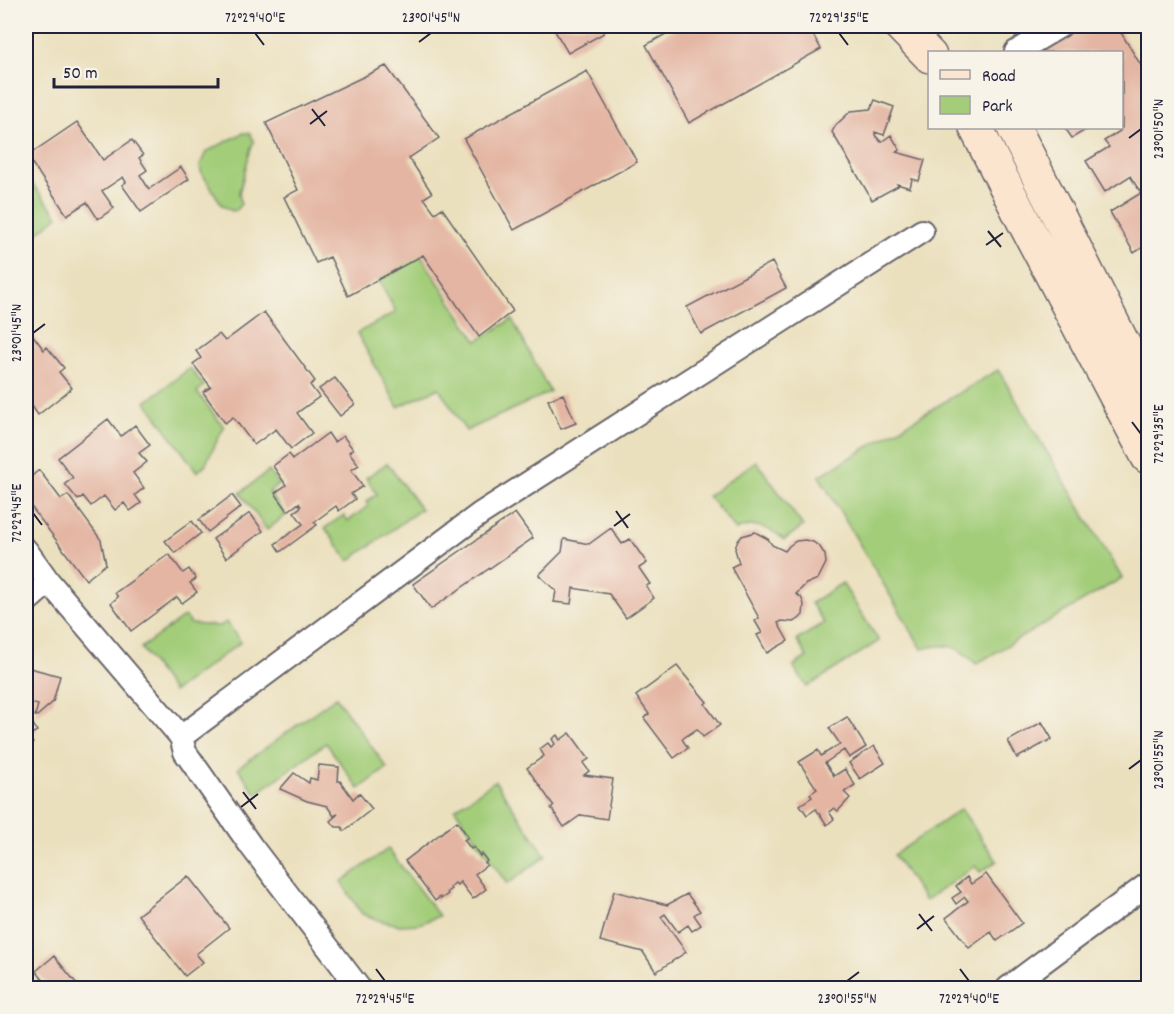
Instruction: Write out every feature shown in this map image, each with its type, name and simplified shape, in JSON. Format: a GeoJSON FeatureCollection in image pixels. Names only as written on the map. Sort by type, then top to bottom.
{"type":"FeatureCollection","features":[{"type":"Feature","properties":{"kind":"street"},"geometry":{"type":"LineString","coordinates":[[901,26],[928,54]]}},
{"type":"Feature","properties":{"kind":"street"},"geometry":{"type":"LineString","coordinates":[[1018,51],[1060,26]]}},
{"type":"Feature","properties":{"kind":"street"},"geometry":{"type":"LineString","coordinates":[[977,129],[1149,457]]}},
{"type":"Feature","properties":{"kind":"street"},"geometry":{"type":"LineString","coordinates":[[1015,129],[1149,393]]}},
{"type":"Feature","properties":{"kind":"street"},"geometry":{"type":"LineString","coordinates":[[181,737],[480,514],[922,231]]}},
{"type":"Feature","properties":{"kind":"street"},"geometry":{"type":"LineString","coordinates":[[26,550],[49,582],[181,737],[185,752],[251,846],[358,988]]}},
{"type":"Feature","properties":{"kind":"street"},"geometry":{"type":"LineString","coordinates":[[26,602],[49,582]]}},
{"type":"Feature","properties":{"kind":"street"},"geometry":{"type":"LineString","coordinates":[[1008,988],[1149,884]]}},
{"type":"Feature","properties":{"kind":"green space"},"geometry":{"type":"Polygon","coordinates":[[[243,133],[250,133],[254,142],[239,193],[241,204],[232,211],[222,205],[201,172],[200,165],[206,152],[243,133]]]}},
{"type":"Feature","properties":{"kind":"green space"},"geometry":{"type":"Polygon","coordinates":[[[26,176],[58,216],[26,243],[26,176]]]}},
{"type":"Feature","properties":{"kind":"green space"},"geometry":{"type":"Polygon","coordinates":[[[420,255],[477,341],[512,319],[550,392],[466,431],[439,388],[398,407],[357,333],[396,312],[378,279],[420,255]]]}},
{"type":"Feature","properties":{"kind":"green space"},"geometry":{"type":"Polygon","coordinates":[[[190,368],[204,386],[197,392],[224,427],[205,465],[197,472],[146,402],[190,368]]]}},
{"type":"Feature","properties":{"kind":"green space"},"geometry":{"type":"Polygon","coordinates":[[[998,370],[1122,578],[976,664],[952,647],[939,646],[922,649],[819,476],[998,370]]]}},
{"type":"Feature","properties":{"kind":"green space"},"geometry":{"type":"Polygon","coordinates":[[[756,461],[803,526],[784,540],[762,527],[749,526],[736,530],[708,496],[756,461]]]}},
{"type":"Feature","properties":{"kind":"green space"},"geometry":{"type":"Polygon","coordinates":[[[387,463],[421,509],[349,561],[325,528],[344,515],[348,521],[368,506],[366,502],[377,494],[366,478],[387,463]]]}},
{"type":"Feature","properties":{"kind":"green space"},"geometry":{"type":"Polygon","coordinates":[[[269,471],[279,484],[269,492],[286,515],[267,530],[240,493],[269,471]]]}},
{"type":"Feature","properties":{"kind":"green space"},"geometry":{"type":"Polygon","coordinates":[[[842,583],[879,641],[807,687],[793,666],[807,657],[797,640],[824,623],[811,603],[842,583]]]}},
{"type":"Feature","properties":{"kind":"green space"},"geometry":{"type":"Polygon","coordinates":[[[185,616],[191,624],[220,626],[226,622],[241,642],[173,692],[141,648],[185,616]]]}},
{"type":"Feature","properties":{"kind":"green space"},"geometry":{"type":"Polygon","coordinates":[[[336,697],[387,768],[359,789],[326,743],[256,794],[238,768],[336,697]]]}},
{"type":"Feature","properties":{"kind":"green space"},"geometry":{"type":"Polygon","coordinates":[[[495,781],[546,856],[507,884],[455,809],[495,781]]]}},
{"type":"Feature","properties":{"kind":"green space"},"geometry":{"type":"Polygon","coordinates":[[[961,809],[997,861],[980,872],[975,866],[925,901],[894,855],[961,809]]]}},
{"type":"Feature","properties":{"kind":"green space"},"geometry":{"type":"Polygon","coordinates":[[[388,849],[439,916],[419,924],[400,925],[362,914],[341,882],[388,849]]]}},
{"type":"Feature","properties":{"kind":"building"},"geometry":{"type":"Polygon","coordinates":[[[552,26],[610,26],[602,30],[604,33],[568,53],[552,26]]]}},
{"type":"Feature","properties":{"kind":"building"},"geometry":{"type":"Polygon","coordinates":[[[680,26],[808,26],[821,49],[689,123],[646,45],[680,26]]]}},
{"type":"Feature","properties":{"kind":"building"},"geometry":{"type":"Polygon","coordinates":[[[1077,26],[1117,26],[1148,77],[1148,244],[1134,253],[1110,212],[1141,193],[1130,176],[1105,192],[1086,161],[1109,147],[1104,141],[1120,131],[1119,129],[1123,129],[1123,51],[1035,51],[1077,26]]]}},
{"type":"Feature","properties":{"kind":"building"},"geometry":{"type":"Polygon","coordinates":[[[386,66],[439,138],[409,158],[432,193],[424,198],[435,213],[442,208],[513,311],[479,337],[423,255],[348,296],[330,257],[316,263],[284,197],[298,190],[266,123],[386,66]]]}},
{"type":"Feature","properties":{"kind":"building"},"geometry":{"type":"Polygon","coordinates":[[[587,71],[637,162],[514,230],[464,139],[587,71]]]}},
{"type":"Feature","properties":{"kind":"building"},"geometry":{"type":"Polygon","coordinates":[[[875,100],[894,107],[884,135],[875,132],[875,135],[881,142],[891,135],[900,150],[896,152],[925,160],[919,181],[912,179],[910,188],[897,184],[898,186],[872,200],[832,132],[851,111],[871,109],[875,100]]]}},
{"type":"Feature","properties":{"kind":"building"},"geometry":{"type":"Polygon","coordinates":[[[77,122],[103,160],[132,140],[143,155],[139,158],[147,170],[140,175],[149,189],[181,167],[189,179],[141,212],[122,185],[126,182],[123,177],[102,191],[114,208],[98,219],[87,202],[67,215],[27,156],[77,122]]]}},
{"type":"Feature","properties":{"kind":"building"},"geometry":{"type":"Polygon","coordinates":[[[1066,129],[1087,129],[1072,138],[1066,129]]]}},
{"type":"Feature","properties":{"kind":"building"},"geometry":{"type":"Polygon","coordinates":[[[772,262],[786,288],[701,334],[687,307],[772,262]]]}},
{"type":"Feature","properties":{"kind":"building"},"geometry":{"type":"Polygon","coordinates":[[[264,312],[315,381],[310,385],[319,397],[297,413],[312,433],[291,449],[276,429],[254,445],[233,417],[225,423],[203,392],[211,387],[193,364],[201,358],[196,351],[219,334],[225,341],[264,312]]]}},
{"type":"Feature","properties":{"kind":"building"},"geometry":{"type":"Polygon","coordinates":[[[32,334],[44,350],[47,347],[64,368],[59,372],[72,388],[38,415],[32,406],[26,411],[26,340],[32,334]]]}},
{"type":"Feature","properties":{"kind":"building"},"geometry":{"type":"Polygon","coordinates":[[[335,378],[355,404],[340,416],[319,389],[335,378]]]}},
{"type":"Feature","properties":{"kind":"building"},"geometry":{"type":"Polygon","coordinates":[[[563,394],[576,423],[561,429],[548,400],[563,394]]]}},
{"type":"Feature","properties":{"kind":"building"},"geometry":{"type":"Polygon","coordinates":[[[108,419],[121,436],[135,425],[150,445],[139,453],[147,462],[133,473],[144,488],[135,495],[141,503],[130,511],[124,503],[115,510],[104,496],[91,506],[83,496],[78,500],[65,484],[73,478],[58,458],[108,419]]]}},
{"type":"Feature","properties":{"kind":"building"},"geometry":{"type":"Polygon","coordinates":[[[328,433],[334,442],[343,436],[353,449],[349,452],[359,465],[351,470],[363,486],[351,494],[355,499],[339,511],[336,506],[314,522],[317,525],[280,552],[275,544],[303,524],[294,512],[301,507],[299,503],[288,511],[275,493],[286,485],[273,466],[289,454],[293,459],[328,433]]]}},
{"type":"Feature","properties":{"kind":"building"},"geometry":{"type":"Polygon","coordinates":[[[39,470],[61,499],[68,495],[101,540],[106,564],[86,580],[26,500],[26,481],[39,470]]]}},
{"type":"Feature","properties":{"kind":"building"},"geometry":{"type":"Polygon","coordinates":[[[232,495],[241,507],[208,532],[199,520],[232,495]]]}},
{"type":"Feature","properties":{"kind":"building"},"geometry":{"type":"Polygon","coordinates":[[[250,513],[263,531],[226,558],[213,539],[250,513]]]}},
{"type":"Feature","properties":{"kind":"building"},"geometry":{"type":"Polygon","coordinates":[[[515,513],[533,538],[431,609],[413,584],[515,513]]]}},
{"type":"Feature","properties":{"kind":"building"},"geometry":{"type":"Polygon","coordinates":[[[192,521],[201,533],[175,553],[165,541],[192,521]]]}},
{"type":"Feature","properties":{"kind":"building"},"geometry":{"type":"Polygon","coordinates":[[[611,528],[622,544],[630,539],[647,563],[639,568],[650,584],[646,586],[654,598],[626,618],[609,594],[573,588],[571,604],[554,602],[556,591],[539,575],[562,552],[564,539],[589,544],[611,528]]]}},
{"type":"Feature","properties":{"kind":"building"},"geometry":{"type":"Polygon","coordinates":[[[755,532],[768,539],[772,545],[785,551],[796,541],[813,542],[825,555],[826,563],[818,579],[806,584],[796,594],[801,597],[804,604],[803,615],[793,622],[778,623],[788,641],[767,653],[757,635],[762,633],[755,621],[759,618],[731,567],[739,563],[735,549],[737,542],[742,536],[755,532]]]}},
{"type":"Feature","properties":{"kind":"building"},"geometry":{"type":"Polygon","coordinates":[[[169,554],[183,573],[189,569],[196,579],[190,583],[197,592],[182,603],[177,597],[131,631],[111,603],[118,597],[115,593],[169,554]]]}},
{"type":"Feature","properties":{"kind":"building"},"geometry":{"type":"Polygon","coordinates":[[[677,666],[707,702],[705,704],[720,725],[703,737],[697,729],[682,739],[688,748],[674,758],[644,718],[649,714],[636,696],[677,666]]]}},
{"type":"Feature","properties":{"kind":"building"},"geometry":{"type":"Polygon","coordinates":[[[26,667],[60,676],[53,702],[37,716],[35,716],[38,705],[26,702],[26,667]]]}},
{"type":"Feature","properties":{"kind":"building"},"geometry":{"type":"Polygon","coordinates":[[[26,712],[37,731],[28,736],[33,743],[26,747],[26,712]]]}},
{"type":"Feature","properties":{"kind":"building"},"geometry":{"type":"Polygon","coordinates":[[[847,717],[866,747],[849,758],[844,750],[825,763],[834,776],[845,769],[855,785],[844,792],[850,798],[838,811],[834,808],[829,812],[834,819],[827,825],[816,809],[807,815],[800,805],[812,797],[810,794],[817,789],[799,762],[818,750],[821,756],[840,744],[829,728],[847,717]]]}},
{"type":"Feature","properties":{"kind":"building"},"geometry":{"type":"Polygon","coordinates":[[[1042,722],[1052,739],[1017,758],[1008,741],[1042,722]]]}},
{"type":"Feature","properties":{"kind":"building"},"geometry":{"type":"Polygon","coordinates":[[[570,733],[589,759],[583,763],[589,771],[584,775],[613,779],[607,819],[581,815],[564,827],[551,808],[554,806],[527,768],[544,756],[540,749],[548,743],[551,747],[555,744],[552,739],[557,735],[560,740],[570,733]]]}},
{"type":"Feature","properties":{"kind":"building"},"geometry":{"type":"Polygon","coordinates":[[[874,746],[885,763],[860,779],[849,763],[874,746]]]}},
{"type":"Feature","properties":{"kind":"building"},"geometry":{"type":"Polygon","coordinates":[[[319,765],[339,767],[338,781],[353,799],[359,793],[372,809],[344,831],[342,827],[336,827],[330,821],[338,814],[334,816],[327,806],[307,801],[280,789],[294,773],[309,783],[310,778],[317,780],[319,765]]]}},
{"type":"Feature","properties":{"kind":"building"},"geometry":{"type":"Polygon","coordinates":[[[457,821],[468,837],[464,840],[471,849],[474,847],[487,861],[485,863],[487,865],[475,874],[486,889],[473,899],[460,882],[457,885],[455,883],[450,887],[448,894],[435,901],[405,861],[457,821]]]}},
{"type":"Feature","properties":{"kind":"building"},"geometry":{"type":"Polygon","coordinates":[[[986,874],[1022,923],[997,941],[991,932],[969,948],[946,918],[968,901],[965,897],[956,904],[952,898],[961,892],[956,886],[967,877],[971,884],[986,874]]]}},
{"type":"Feature","properties":{"kind":"building"},"geometry":{"type":"Polygon","coordinates":[[[188,876],[229,928],[196,954],[203,962],[185,976],[138,915],[188,876]]]}},
{"type":"Feature","properties":{"kind":"building"},"geometry":{"type":"Polygon","coordinates":[[[614,891],[667,905],[687,894],[700,911],[694,915],[701,925],[692,931],[688,925],[678,932],[665,914],[661,917],[686,952],[656,972],[643,952],[600,941],[614,891]]]}},
{"type":"Feature","properties":{"kind":"building"},"geometry":{"type":"Polygon","coordinates":[[[54,956],[77,984],[71,988],[50,988],[36,971],[54,956]]]}}]}
